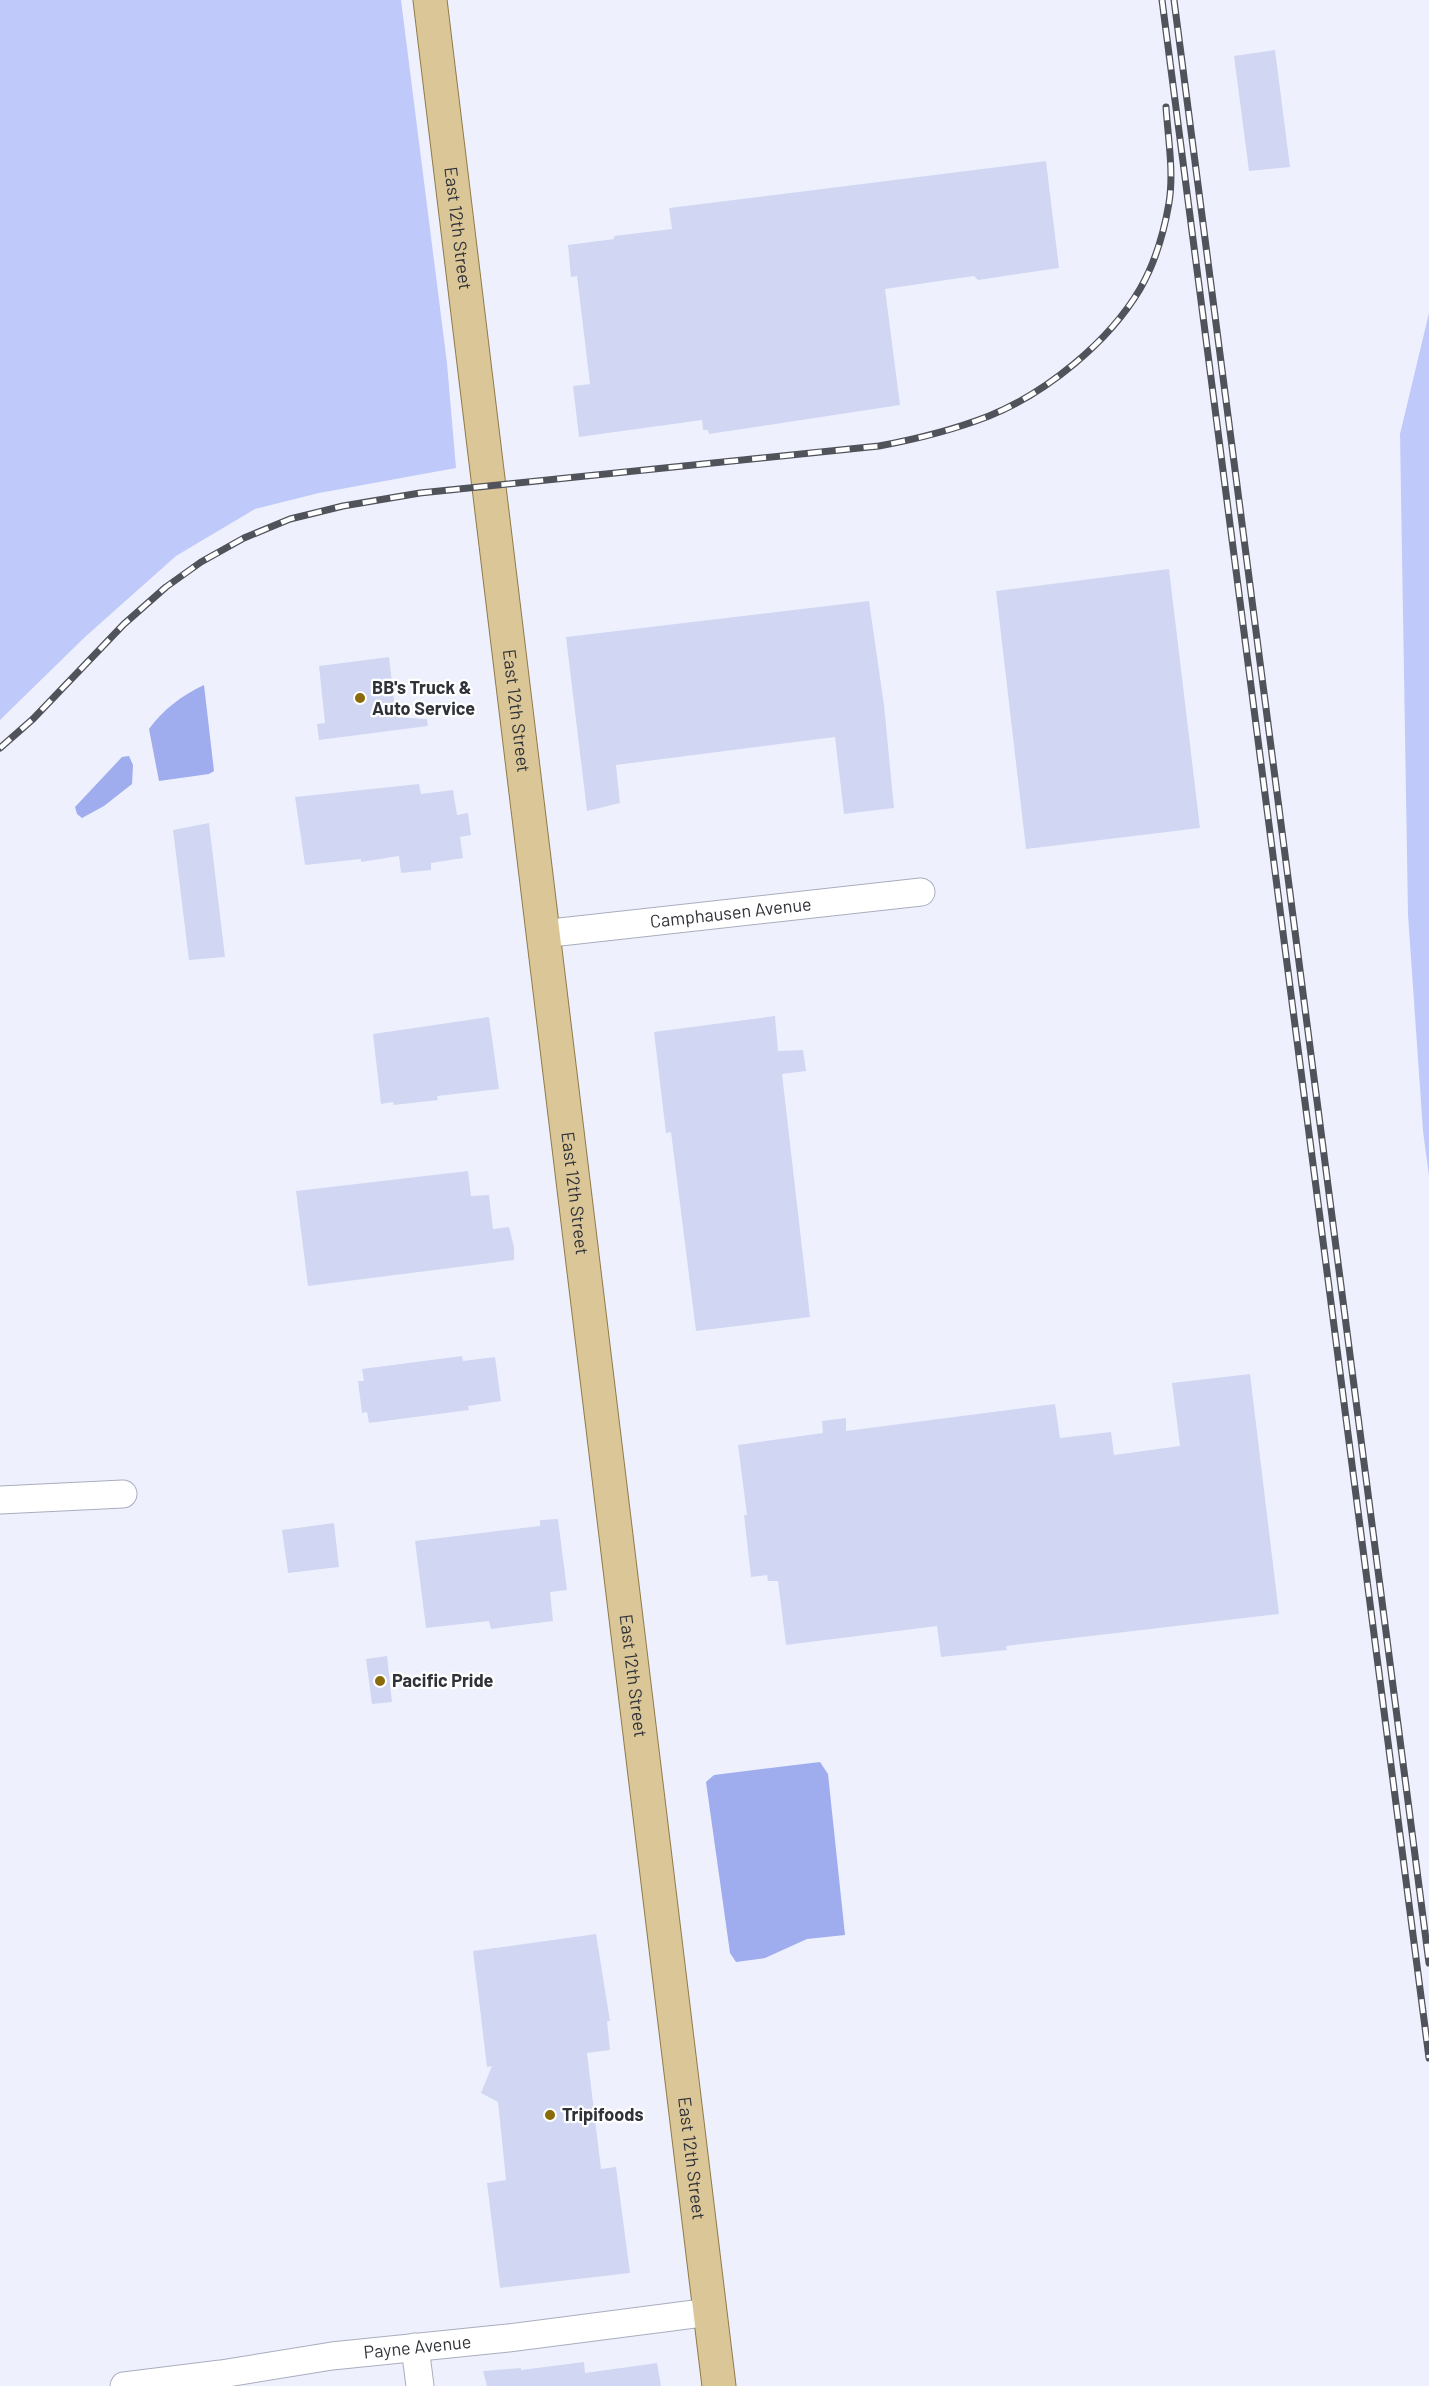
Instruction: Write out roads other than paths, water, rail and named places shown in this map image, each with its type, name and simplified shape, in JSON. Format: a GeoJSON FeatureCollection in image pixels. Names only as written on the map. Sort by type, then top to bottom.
{"type":"FeatureCollection","features":[{"type":"Feature","properties":{"kind":"main road","name":"East 12th Street"},"geometry":{"type":"LineString","coordinates":[[429,0],[719,2386]]}},
{"type":"Feature","properties":{"kind":"street","name":"Camphausen Avenue"},"geometry":{"type":"LineString","coordinates":[[543,934],[921,892]]}},
{"type":"Feature","properties":{"kind":"street"},"geometry":{"type":"LineString","coordinates":[[0,1500],[123,1494]]}},
{"type":"Feature","properties":{"kind":"street","name":"Payne Avenue"},"geometry":{"type":"LineString","coordinates":[[124,2386],[163,2384],[332,2356],[504,2338],[710,2312]]}},
{"type":"Feature","properties":{"kind":"street"},"geometry":{"type":"LineString","coordinates":[[415,2347],[420,2386]]}},
{"type":"Feature","properties":{"kind":"railway"},"geometry":{"type":"LineString","coordinates":[[1162,0],[1429,2058]]}},
{"type":"Feature","properties":{"kind":"railway"},"geometry":{"type":"LineString","coordinates":[[1174,0],[1429,1963]]}},
{"type":"Feature","properties":{"kind":"railway"},"geometry":{"type":"LineString","coordinates":[[0,748],[33,719],[124,624],[166,587],[201,562],[244,538],[290,519],[343,506],[420,493],[879,446],[948,430],[1011,406],[1054,380],[1094,346],[1127,309],[1140,289],[1158,247],[1169,203],[1171,167],[1166,107]]}},
{"type":"Feature","properties":{"kind":"place","name":"BB's Truck & Auto Service"},"geometry":{"type":"Point","coordinates":[360,698]}},
{"type":"Feature","properties":{"kind":"place","name":"Pacific Pride"},"geometry":{"type":"Point","coordinates":[380,1681]}},
{"type":"Feature","properties":{"kind":"place","name":"Tripifoods"},"geometry":{"type":"Point","coordinates":[550,2115]}}]}
